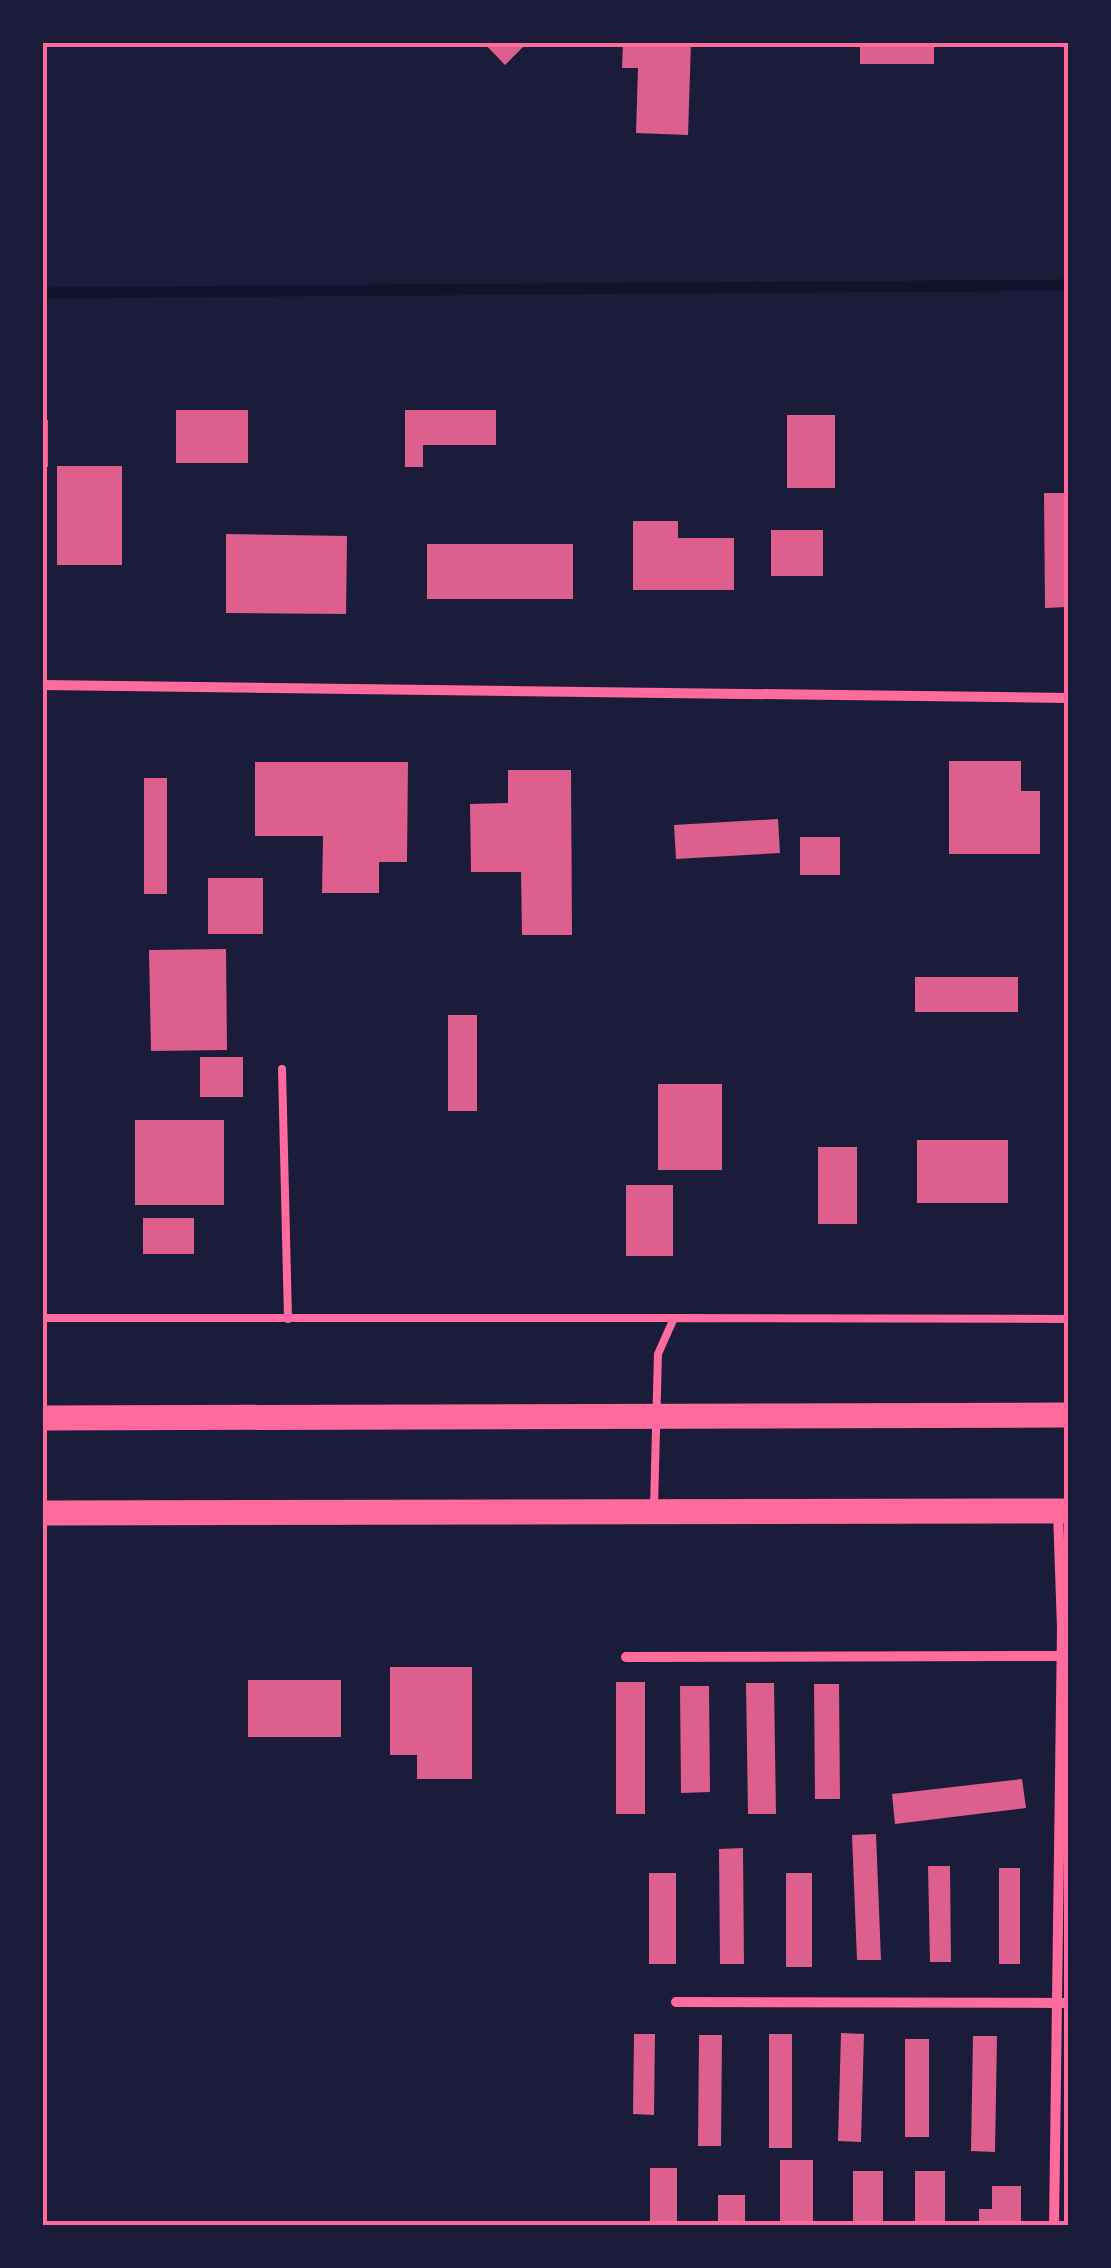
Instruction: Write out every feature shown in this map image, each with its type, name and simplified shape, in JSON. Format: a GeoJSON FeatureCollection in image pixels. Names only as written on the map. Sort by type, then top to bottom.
{"type":"FeatureCollection","features":[{"type":"Feature","properties":{"kind":"main road"},"geometry":{"type":"LineString","coordinates":[[42,1418],[1068,1415]]}},
{"type":"Feature","properties":{"kind":"main road"},"geometry":{"type":"LineString","coordinates":[[42,1513],[1064,1511]]}},
{"type":"Feature","properties":{"kind":"street"},"geometry":{"type":"LineString","coordinates":[[42,685],[1068,698]]}},
{"type":"Feature","properties":{"kind":"street"},"geometry":{"type":"LineString","coordinates":[[1054,2226],[1063,2003],[1064,1511]]}},
{"type":"Feature","properties":{"kind":"street"},"geometry":{"type":"LineString","coordinates":[[626,1657],[1061,1656]]}},
{"type":"Feature","properties":{"kind":"street"},"geometry":{"type":"LineString","coordinates":[[676,2002],[1063,2003]]}},
{"type":"Feature","properties":{"kind":"lane"},"geometry":{"type":"LineString","coordinates":[[282,1069],[288,1320]]}},
{"type":"Feature","properties":{"kind":"lane"},"geometry":{"type":"LineString","coordinates":[[42,1318],[1068,1319]]}},
{"type":"Feature","properties":{"kind":"lane"},"geometry":{"type":"LineString","coordinates":[[654,1512],[658,1354],[674,1318]]}},
{"type":"Feature","properties":{"kind":"building"},"geometry":{"type":"Polygon","coordinates":[[[483,42],[528,42],[505,65],[483,42]]]}},
{"type":"Feature","properties":{"kind":"building"},"geometry":{"type":"Polygon","coordinates":[[[623,42],[691,42],[688,135],[636,133],[638,68],[622,68],[623,42]]]}},
{"type":"Feature","properties":{"kind":"building"},"geometry":{"type":"Polygon","coordinates":[[[860,42],[934,42],[934,64],[860,64],[860,42]]]}},
{"type":"Feature","properties":{"kind":"building"},"geometry":{"type":"Polygon","coordinates":[[[176,410],[248,410],[248,463],[176,463],[176,410]]]}},
{"type":"Feature","properties":{"kind":"building"},"geometry":{"type":"Polygon","coordinates":[[[405,410],[496,410],[496,445],[423,445],[423,467],[405,467],[405,410]]]}},
{"type":"Feature","properties":{"kind":"building"},"geometry":{"type":"Polygon","coordinates":[[[787,415],[835,415],[835,488],[787,488],[787,415]]]}},
{"type":"Feature","properties":{"kind":"building"},"geometry":{"type":"Polygon","coordinates":[[[42,420],[48,420],[48,467],[42,467],[42,420]]]}},
{"type":"Feature","properties":{"kind":"building"},"geometry":{"type":"Polygon","coordinates":[[[57,466],[122,466],[122,565],[57,565],[57,466]]]}},
{"type":"Feature","properties":{"kind":"building"},"geometry":{"type":"Polygon","coordinates":[[[1044,493],[1068,493],[1068,607],[1045,608],[1044,493]]]}},
{"type":"Feature","properties":{"kind":"building"},"geometry":{"type":"Polygon","coordinates":[[[633,521],[678,521],[678,538],[734,538],[734,590],[633,590],[633,521]]]}},
{"type":"Feature","properties":{"kind":"building"},"geometry":{"type":"Polygon","coordinates":[[[771,530],[823,530],[823,576],[771,576],[771,530]]]}},
{"type":"Feature","properties":{"kind":"building"},"geometry":{"type":"Polygon","coordinates":[[[226,534],[347,536],[346,614],[226,613],[226,534]]]}},
{"type":"Feature","properties":{"kind":"building"},"geometry":{"type":"Polygon","coordinates":[[[427,544],[573,544],[573,599],[427,599],[427,544]]]}},
{"type":"Feature","properties":{"kind":"building"},"geometry":{"type":"Polygon","coordinates":[[[949,761],[1021,761],[1021,791],[1040,791],[1040,854],[949,854],[949,761]]]}},
{"type":"Feature","properties":{"kind":"building"},"geometry":{"type":"Polygon","coordinates":[[[255,762],[408,762],[407,862],[379,862],[379,893],[322,893],[323,836],[255,836],[255,762]]]}},
{"type":"Feature","properties":{"kind":"building"},"geometry":{"type":"Polygon","coordinates":[[[508,770],[571,770],[572,935],[522,935],[521,872],[471,872],[470,804],[508,803],[508,770]]]}},
{"type":"Feature","properties":{"kind":"building"},"geometry":{"type":"Polygon","coordinates":[[[144,778],[167,778],[167,894],[144,894],[144,778]]]}},
{"type":"Feature","properties":{"kind":"building"},"geometry":{"type":"Polygon","coordinates":[[[778,819],[780,853],[676,859],[674,825],[778,819]]]}},
{"type":"Feature","properties":{"kind":"building"},"geometry":{"type":"Polygon","coordinates":[[[800,837],[840,837],[840,875],[800,875],[800,837]]]}},
{"type":"Feature","properties":{"kind":"building"},"geometry":{"type":"Polygon","coordinates":[[[208,878],[263,878],[263,934],[208,934],[208,878]]]}},
{"type":"Feature","properties":{"kind":"building"},"geometry":{"type":"Polygon","coordinates":[[[226,949],[227,1050],[151,1051],[149,950],[226,949]]]}},
{"type":"Feature","properties":{"kind":"building"},"geometry":{"type":"Polygon","coordinates":[[[915,977],[1018,977],[1018,1012],[915,1012],[915,977]]]}},
{"type":"Feature","properties":{"kind":"building"},"geometry":{"type":"Polygon","coordinates":[[[448,1015],[477,1015],[477,1111],[448,1111],[448,1015]]]}},
{"type":"Feature","properties":{"kind":"building"},"geometry":{"type":"Polygon","coordinates":[[[200,1057],[243,1057],[243,1097],[200,1097],[200,1057]]]}},
{"type":"Feature","properties":{"kind":"building"},"geometry":{"type":"Polygon","coordinates":[[[658,1084],[722,1084],[722,1170],[658,1170],[658,1084]]]}},
{"type":"Feature","properties":{"kind":"building"},"geometry":{"type":"Polygon","coordinates":[[[135,1120],[224,1120],[224,1205],[135,1205],[135,1120]]]}},
{"type":"Feature","properties":{"kind":"building"},"geometry":{"type":"Polygon","coordinates":[[[917,1140],[1008,1140],[1008,1203],[917,1203],[917,1140]]]}},
{"type":"Feature","properties":{"kind":"building"},"geometry":{"type":"Polygon","coordinates":[[[818,1147],[857,1147],[857,1224],[818,1224],[818,1147]]]}},
{"type":"Feature","properties":{"kind":"building"},"geometry":{"type":"Polygon","coordinates":[[[626,1185],[673,1185],[673,1256],[626,1256],[626,1185]]]}},
{"type":"Feature","properties":{"kind":"building"},"geometry":{"type":"Polygon","coordinates":[[[143,1218],[194,1218],[194,1254],[143,1254],[143,1218]]]}},
{"type":"Feature","properties":{"kind":"building"},"geometry":{"type":"Polygon","coordinates":[[[390,1667],[472,1667],[472,1779],[417,1779],[417,1755],[390,1755],[390,1667]]]}},
{"type":"Feature","properties":{"kind":"building"},"geometry":{"type":"Polygon","coordinates":[[[248,1680],[341,1680],[341,1737],[248,1737],[248,1680]]]}},
{"type":"Feature","properties":{"kind":"building"},"geometry":{"type":"Polygon","coordinates":[[[616,1682],[645,1682],[645,1814],[616,1814],[616,1682]]]}},
{"type":"Feature","properties":{"kind":"building"},"geometry":{"type":"Polygon","coordinates":[[[746,1683],[774,1683],[776,1814],[748,1814],[746,1683]]]}},
{"type":"Feature","properties":{"kind":"building"},"geometry":{"type":"Polygon","coordinates":[[[814,1684],[839,1684],[840,1799],[815,1799],[814,1684]]]}},
{"type":"Feature","properties":{"kind":"building"},"geometry":{"type":"Polygon","coordinates":[[[680,1686],[709,1686],[710,1792],[681,1793],[680,1686]]]}},
{"type":"Feature","properties":{"kind":"building"},"geometry":{"type":"Polygon","coordinates":[[[1022,1779],[1026,1808],[895,1824],[892,1794],[1022,1779]]]}},
{"type":"Feature","properties":{"kind":"building"},"geometry":{"type":"Polygon","coordinates":[[[876,1834],[881,1960],[857,1960],[852,1835],[876,1834]]]}},
{"type":"Feature","properties":{"kind":"building"},"geometry":{"type":"Polygon","coordinates":[[[743,1848],[744,1964],[720,1964],[719,1849],[743,1848]]]}},
{"type":"Feature","properties":{"kind":"building"},"geometry":{"type":"Polygon","coordinates":[[[928,1866],[950,1866],[951,1962],[930,1962],[928,1866]]]}},
{"type":"Feature","properties":{"kind":"building"},"geometry":{"type":"Polygon","coordinates":[[[999,1868],[1020,1868],[1020,1964],[999,1964],[999,1868]]]}},
{"type":"Feature","properties":{"kind":"building"},"geometry":{"type":"Polygon","coordinates":[[[649,1873],[676,1873],[676,1964],[649,1964],[649,1873]]]}},
{"type":"Feature","properties":{"kind":"building"},"geometry":{"type":"Polygon","coordinates":[[[786,1873],[812,1873],[812,1967],[786,1967],[786,1873]]]}},
{"type":"Feature","properties":{"kind":"building"},"geometry":{"type":"Polygon","coordinates":[[[841,2033],[864,2034],[861,2142],[838,2141],[841,2033]]]}},
{"type":"Feature","properties":{"kind":"building"},"geometry":{"type":"Polygon","coordinates":[[[634,2034],[655,2034],[654,2115],[633,2114],[634,2034]]]}},
{"type":"Feature","properties":{"kind":"building"},"geometry":{"type":"Polygon","coordinates":[[[769,2034],[792,2034],[792,2148],[769,2148],[769,2034]]]}},
{"type":"Feature","properties":{"kind":"building"},"geometry":{"type":"Polygon","coordinates":[[[699,2035],[722,2035],[721,2146],[698,2146],[699,2035]]]}},
{"type":"Feature","properties":{"kind":"building"},"geometry":{"type":"Polygon","coordinates":[[[973,2036],[997,2036],[995,2152],[971,2151],[973,2036]]]}},
{"type":"Feature","properties":{"kind":"building"},"geometry":{"type":"Polygon","coordinates":[[[905,2039],[929,2039],[929,2137],[905,2137],[905,2039]]]}},
{"type":"Feature","properties":{"kind":"building"},"geometry":{"type":"Polygon","coordinates":[[[780,2160],[813,2160],[813,2226],[780,2226],[780,2160]]]}},
{"type":"Feature","properties":{"kind":"building"},"geometry":{"type":"Polygon","coordinates":[[[650,2168],[677,2168],[677,2226],[650,2226],[650,2168]]]}},
{"type":"Feature","properties":{"kind":"building"},"geometry":{"type":"Polygon","coordinates":[[[853,2171],[883,2171],[883,2226],[853,2226],[853,2171]]]}},
{"type":"Feature","properties":{"kind":"building"},"geometry":{"type":"Polygon","coordinates":[[[915,2171],[945,2171],[945,2226],[915,2226],[915,2171]]]}},
{"type":"Feature","properties":{"kind":"building"},"geometry":{"type":"Polygon","coordinates":[[[992,2186],[1021,2186],[1021,2226],[979,2226],[979,2209],[992,2209],[992,2186]]]}},
{"type":"Feature","properties":{"kind":"building"},"geometry":{"type":"Polygon","coordinates":[[[718,2195],[745,2195],[745,2226],[718,2226],[718,2195]]]}},
{"type":"Feature","properties":{"kind":"waterway"},"geometry":{"type":"LineString","coordinates":[[42,293],[1068,285]]}}]}
